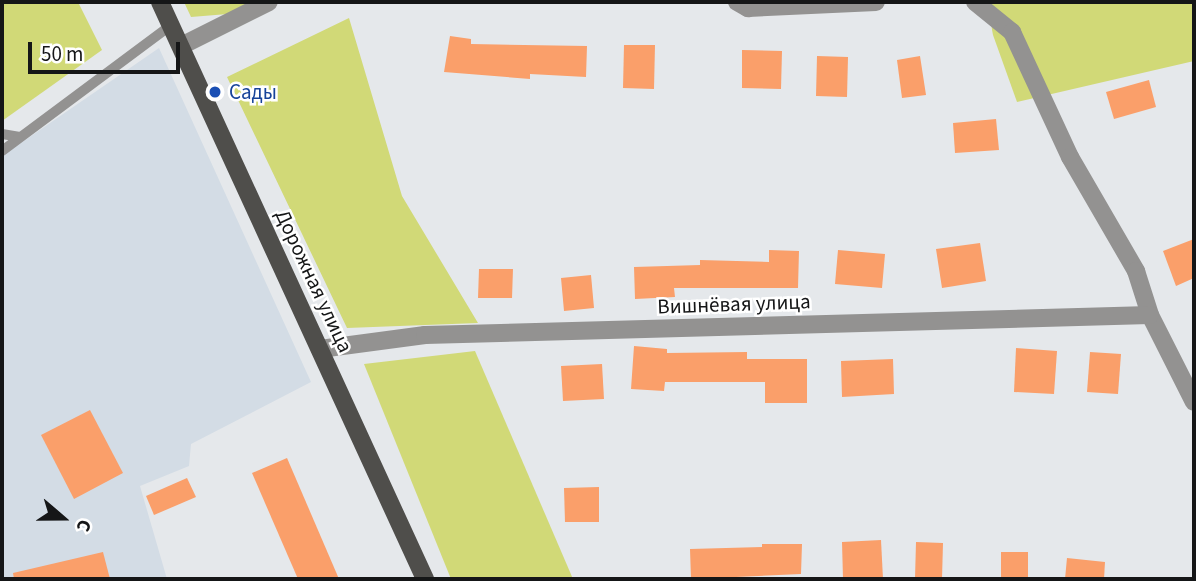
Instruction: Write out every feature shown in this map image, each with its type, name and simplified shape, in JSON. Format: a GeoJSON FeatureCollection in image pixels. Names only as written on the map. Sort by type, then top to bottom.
{"type":"FeatureCollection","features":[{"type":"Feature","properties":{"kind":"main road","name":"Дорожная улица"},"geometry":{"type":"LineString","coordinates":[[160,2],[425,579]]}},
{"type":"Feature","properties":{"kind":"street"},"geometry":{"type":"LineString","coordinates":[[181,46],[269,2]]}},
{"type":"Feature","properties":{"kind":"street"},"geometry":{"type":"LineString","coordinates":[[737,2],[748,8],[876,2]]}},
{"type":"Feature","properties":{"kind":"street"},"geometry":{"type":"LineString","coordinates":[[975,2],[1012,32],[1070,158],[1136,271],[1150,315],[1194,402]]}},
{"type":"Feature","properties":{"kind":"street","name":"Вишнёвая улица"},"geometry":{"type":"LineString","coordinates":[[320,349],[425,335],[1150,315]]}},
{"type":"Feature","properties":{"kind":"lane"},"geometry":{"type":"LineString","coordinates":[[2,151],[171,25]]}},
{"type":"Feature","properties":{"kind":"lane"},"geometry":{"type":"LineString","coordinates":[[2,134],[20,137]]}},
{"type":"Feature","properties":{"kind":"shaded area"},"geometry":{"type":"Polygon","coordinates":[[[159,48],[311,382],[191,444],[189,466],[140,486],[167,579],[2,579],[2,156],[159,48]]]}},
{"type":"Feature","properties":{"kind":"green space"},"geometry":{"type":"Polygon","coordinates":[[[2,2],[78,2],[102,50],[2,121],[2,2]]]}},
{"type":"Feature","properties":{"kind":"green space"},"geometry":{"type":"Polygon","coordinates":[[[184,2],[266,2],[252,12],[191,17],[184,2]]]}},
{"type":"Feature","properties":{"kind":"green space"},"geometry":{"type":"Polygon","coordinates":[[[987,2],[1194,2],[1194,61],[1017,102],[993,35],[987,2]]]}},
{"type":"Feature","properties":{"kind":"green space"},"geometry":{"type":"Polygon","coordinates":[[[349,18],[402,196],[478,323],[347,328],[227,77],[349,18]]]}},
{"type":"Feature","properties":{"kind":"green space"},"geometry":{"type":"Polygon","coordinates":[[[475,351],[573,579],[451,579],[364,364],[475,351]]]}},
{"type":"Feature","properties":{"kind":"building"},"geometry":{"type":"Polygon","coordinates":[[[450,36],[471,39],[471,44],[587,46],[586,77],[530,74],[530,79],[444,72],[450,36]]]}},
{"type":"Feature","properties":{"kind":"building"},"geometry":{"type":"Polygon","coordinates":[[[624,45],[655,45],[654,89],[623,88],[624,45]]]}},
{"type":"Feature","properties":{"kind":"building"},"geometry":{"type":"Polygon","coordinates":[[[742,50],[782,51],[781,89],[742,88],[742,50]]]}},
{"type":"Feature","properties":{"kind":"building"},"geometry":{"type":"Polygon","coordinates":[[[817,56],[848,57],[847,97],[816,96],[817,56]]]}},
{"type":"Feature","properties":{"kind":"building"},"geometry":{"type":"Polygon","coordinates":[[[920,56],[926,95],[902,98],[897,60],[920,56]]]}},
{"type":"Feature","properties":{"kind":"building"},"geometry":{"type":"Polygon","coordinates":[[[1149,80],[1156,107],[1114,119],[1106,92],[1149,80]]]}},
{"type":"Feature","properties":{"kind":"building"},"geometry":{"type":"Polygon","coordinates":[[[996,119],[999,150],[955,153],[953,123],[996,119]]]}},
{"type":"Feature","properties":{"kind":"building"},"geometry":{"type":"Polygon","coordinates":[[[1194,239],[1194,278],[1176,286],[1163,251],[1194,239]]]}},
{"type":"Feature","properties":{"kind":"building"},"geometry":{"type":"Polygon","coordinates":[[[980,243],[986,281],[942,288],[936,249],[980,243]]]}},
{"type":"Feature","properties":{"kind":"building"},"geometry":{"type":"Polygon","coordinates":[[[769,250],[799,251],[798,288],[674,288],[675,297],[635,299],[634,267],[700,265],[700,260],[769,262],[769,250]]]}},
{"type":"Feature","properties":{"kind":"building"},"geometry":{"type":"Polygon","coordinates":[[[838,250],[885,254],[882,288],[835,284],[838,250]]]}},
{"type":"Feature","properties":{"kind":"building"},"geometry":{"type":"Polygon","coordinates":[[[479,269],[513,269],[512,298],[478,298],[479,269]]]}},
{"type":"Feature","properties":{"kind":"building"},"geometry":{"type":"Polygon","coordinates":[[[591,275],[594,308],[564,311],[561,278],[591,275]]]}},
{"type":"Feature","properties":{"kind":"building"},"geometry":{"type":"Polygon","coordinates":[[[634,346],[667,349],[667,353],[747,352],[747,359],[807,359],[807,403],[765,403],[765,382],[665,382],[664,391],[631,389],[634,346]]]}},
{"type":"Feature","properties":{"kind":"building"},"geometry":{"type":"Polygon","coordinates":[[[1016,348],[1057,351],[1054,394],[1014,392],[1016,348]]]}},
{"type":"Feature","properties":{"kind":"building"},"geometry":{"type":"Polygon","coordinates":[[[1090,352],[1121,354],[1118,394],[1087,392],[1090,352]]]}},
{"type":"Feature","properties":{"kind":"building"},"geometry":{"type":"Polygon","coordinates":[[[893,359],[894,394],[842,397],[841,361],[893,359]]]}},
{"type":"Feature","properties":{"kind":"building"},"geometry":{"type":"Polygon","coordinates":[[[602,364],[604,399],[563,401],[561,366],[602,364]]]}},
{"type":"Feature","properties":{"kind":"building"},"geometry":{"type":"Polygon","coordinates":[[[90,410],[123,473],[74,499],[41,435],[90,410]]]}},
{"type":"Feature","properties":{"kind":"building"},"geometry":{"type":"Polygon","coordinates":[[[287,458],[339,579],[298,579],[252,473],[287,458]]]}},
{"type":"Feature","properties":{"kind":"building"},"geometry":{"type":"Polygon","coordinates":[[[187,478],[196,497],[154,515],[146,496],[187,478]]]}},
{"type":"Feature","properties":{"kind":"building"},"geometry":{"type":"Polygon","coordinates":[[[599,487],[599,522],[565,522],[564,488],[599,487]]]}},
{"type":"Feature","properties":{"kind":"building"},"geometry":{"type":"Polygon","coordinates":[[[881,540],[883,579],[843,579],[842,542],[881,540]]]}},
{"type":"Feature","properties":{"kind":"building"},"geometry":{"type":"Polygon","coordinates":[[[916,542],[943,543],[942,579],[915,579],[916,542]]]}},
{"type":"Feature","properties":{"kind":"building"},"geometry":{"type":"Polygon","coordinates":[[[762,544],[802,544],[801,574],[691,579],[690,549],[762,547],[762,544]]]}},
{"type":"Feature","properties":{"kind":"building"},"geometry":{"type":"Polygon","coordinates":[[[103,552],[110,579],[14,579],[13,573],[103,552]]]}},
{"type":"Feature","properties":{"kind":"building"},"geometry":{"type":"Polygon","coordinates":[[[1001,552],[1028,552],[1028,579],[1001,579],[1001,552]]]}},
{"type":"Feature","properties":{"kind":"building"},"geometry":{"type":"Polygon","coordinates":[[[1067,558],[1105,562],[1104,579],[1065,579],[1067,558]]]}},
{"type":"Feature","properties":{"kind":"place","name":"Сады"},"geometry":{"type":"Point","coordinates":[215,92]}}]}
